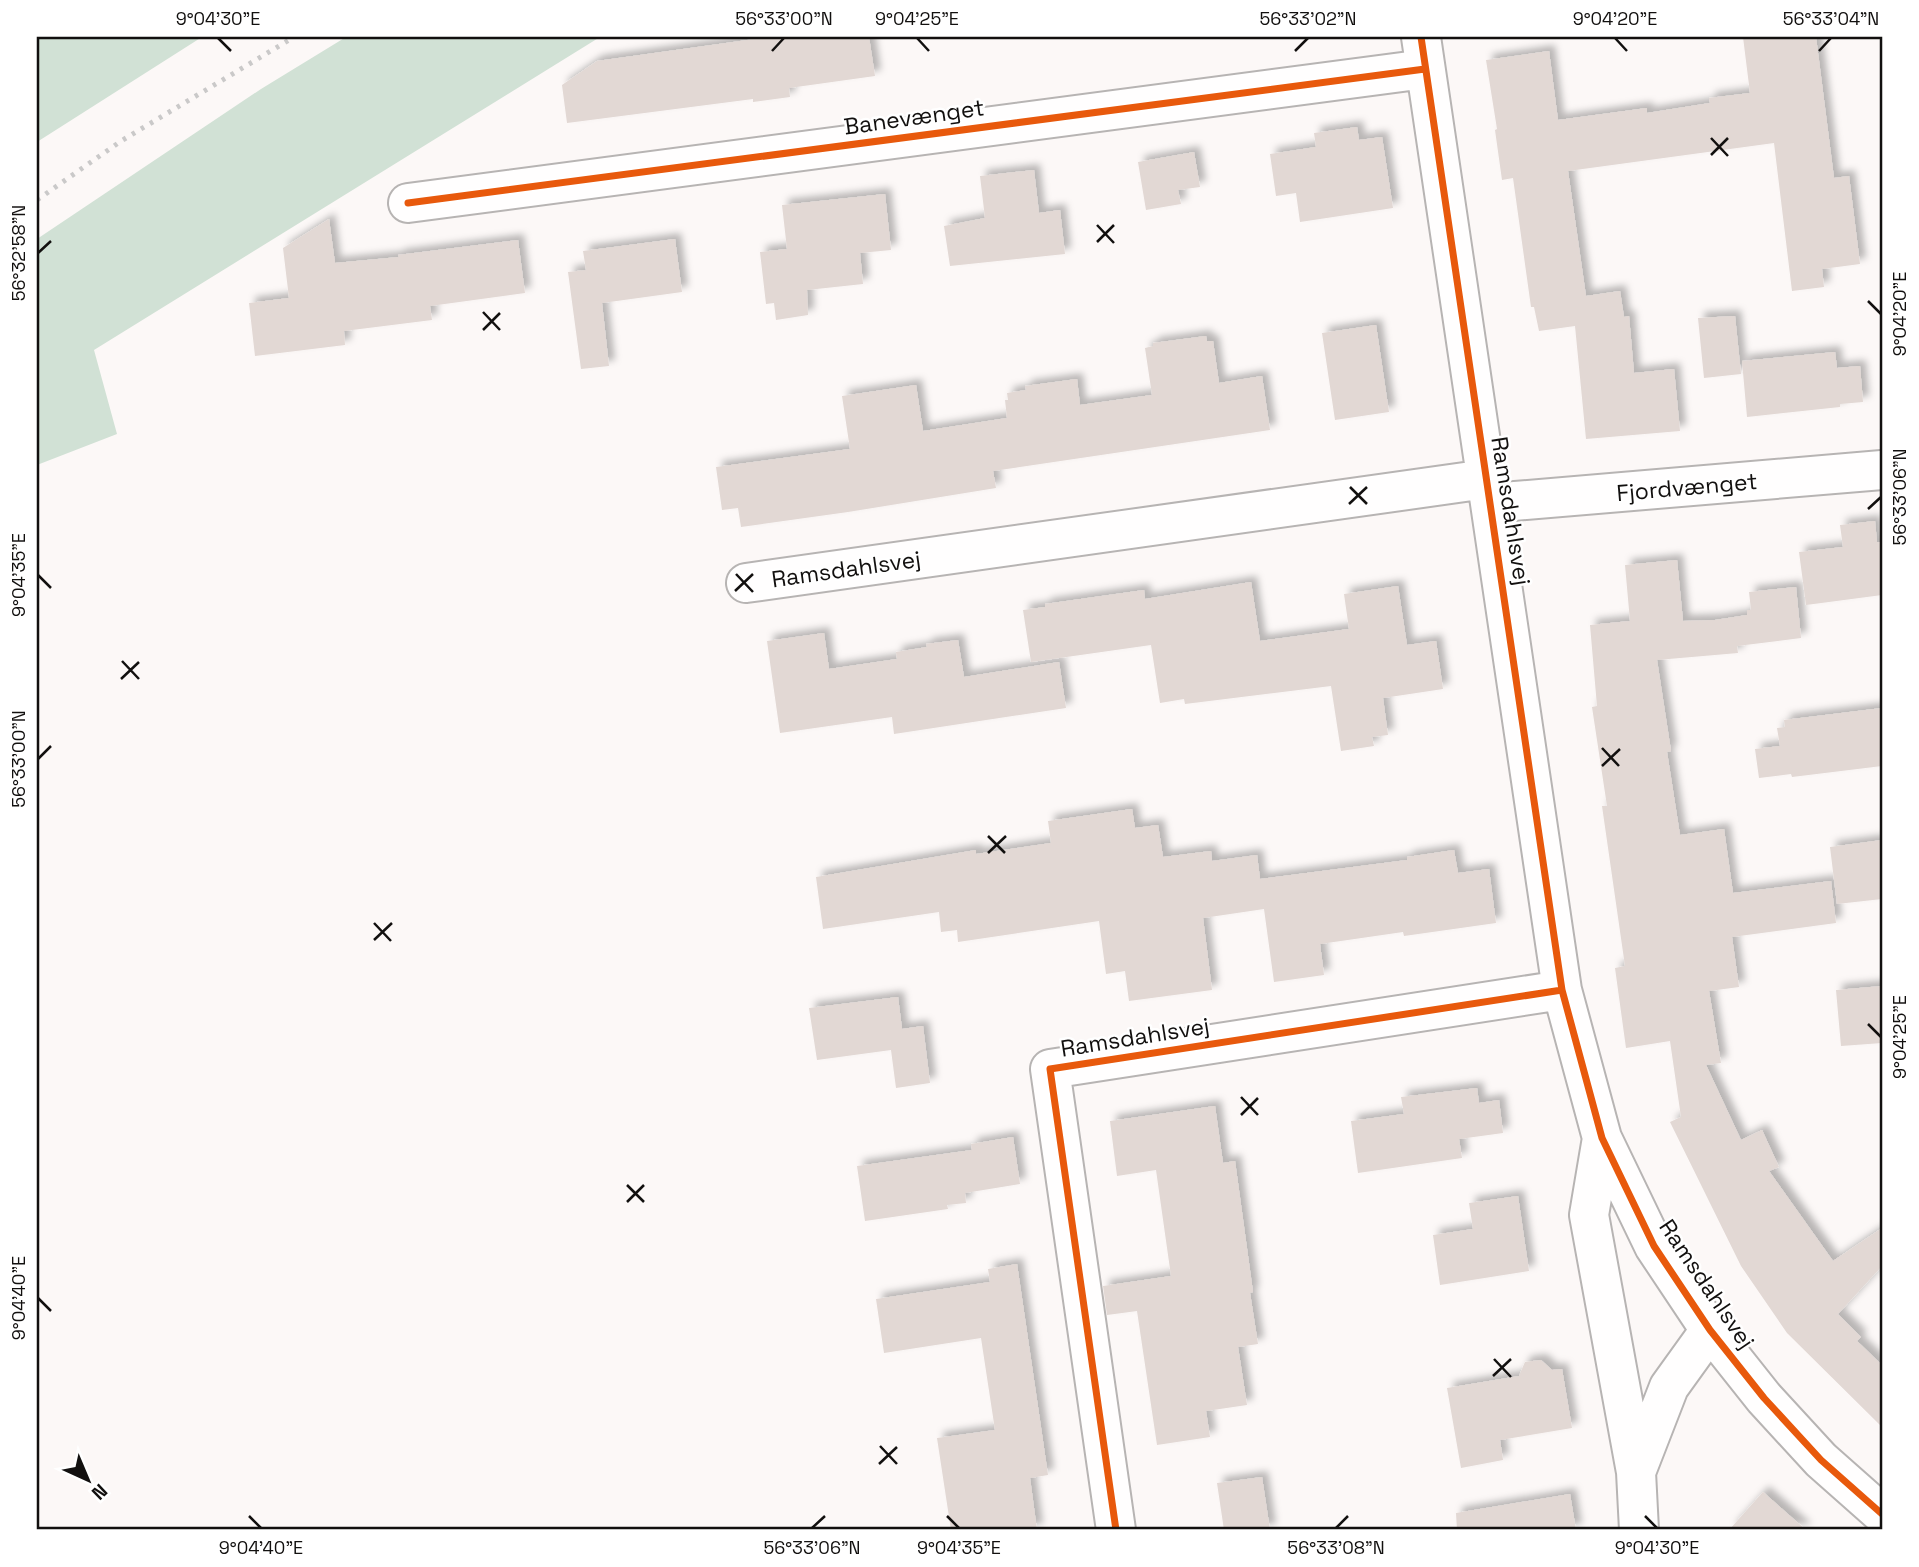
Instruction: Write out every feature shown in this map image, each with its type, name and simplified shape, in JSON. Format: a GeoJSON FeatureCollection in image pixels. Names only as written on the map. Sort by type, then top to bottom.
{"type":"FeatureCollection","features":[{"type":"Feature","properties":{"kind":"street","name":"Banevænget"},"geometry":{"type":"LineString","coordinates":[[408,204],[1423,53]]}},
{"type":"Feature","properties":{"kind":"street","name":"Ramsdahlsvej"},"geometry":{"type":"LineString","coordinates":[[1423,53],[1562,990],[1602,1138],[1654,1246],[1710,1330],[1764,1398],[1821,1460],[1882,1514]]}},
{"type":"Feature","properties":{"kind":"street","name":"Fjordvænget"},"geometry":{"type":"LineString","coordinates":[[1489,491],[1882,470]]}},
{"type":"Feature","properties":{"kind":"street","name":"Ramsdahlsvej"},"geometry":{"type":"LineString","coordinates":[[746,583],[1489,491]]}},
{"type":"Feature","properties":{"kind":"street","name":"Ramsdahlsvej"},"geometry":{"type":"LineString","coordinates":[[1115,1530],[1050,1069],[1562,990]]}},
{"type":"Feature","properties":{"kind":"street","name":"Ramsdahlsvej"},"geometry":{"type":"LineString","coordinates":[[1602,1138],[1589,1215],[1636,1472],[1639,1530]]}},
{"type":"Feature","properties":{"kind":"street","name":"Ramsdahlsvej"},"geometry":{"type":"LineString","coordinates":[[1636,1472],[1669,1387],[1710,1330]]}},
{"type":"Feature","properties":{"kind":"green space"},"geometry":{"type":"Polygon","coordinates":[[[37,37],[202,37],[37,142],[37,37]]]}},
{"type":"Feature","properties":{"kind":"green space"},"geometry":{"type":"Polygon","coordinates":[[[346,37],[600,37],[94,350],[117,434],[37,465],[37,239],[261,89],[346,37]]]}},
{"type":"Feature","properties":{"kind":"building"},"geometry":{"type":"Polygon","coordinates":[[[769,37],[869,37],[875,76],[789,88],[790,97],[753,102],[753,99],[567,123],[562,85],[597,61],[769,37]]]}},
{"type":"Feature","properties":{"kind":"building"},"geometry":{"type":"Polygon","coordinates":[[[1743,37],[1816,37],[1834,178],[1849,176],[1860,264],[1822,269],[1824,287],[1792,291],[1774,143],[1568,171],[1586,296],[1620,291],[1624,317],[1629,316],[1634,373],[1674,369],[1680,431],[1586,439],[1575,326],[1539,331],[1534,307],[1531,307],[1513,178],[1502,180],[1486,60],[1549,51],[1558,120],[1647,108],[1647,113],[1710,103],[1709,98],[1750,93],[1743,37]]]}},
{"type":"Feature","properties":{"kind":"building"},"geometry":{"type":"Polygon","coordinates":[[[1357,127],[1359,140],[1382,137],[1393,208],[1300,222],[1296,193],[1276,196],[1270,154],[1316,147],[1314,133],[1357,127]]]}},
{"type":"Feature","properties":{"kind":"building"},"geometry":{"type":"Polygon","coordinates":[[[1194,152],[1200,187],[1178,190],[1181,204],[1146,210],[1138,162],[1194,152]]]}},
{"type":"Feature","properties":{"kind":"building"},"geometry":{"type":"Polygon","coordinates":[[[1034,170],[1039,213],[1060,210],[1065,254],[950,266],[944,226],[985,218],[980,176],[1034,170]]]}},
{"type":"Feature","properties":{"kind":"building"},"geometry":{"type":"Polygon","coordinates":[[[885,194],[891,250],[860,253],[863,284],[807,290],[808,315],[776,320],[774,303],[766,304],[760,252],[787,249],[782,205],[885,194]]]}},
{"type":"Feature","properties":{"kind":"building"},"geometry":{"type":"Polygon","coordinates":[[[329,219],[335,263],[518,240],[525,293],[430,306],[432,320],[344,331],[345,345],[255,356],[249,303],[289,298],[283,248],[329,219]]]}},
{"type":"Feature","properties":{"kind":"building"},"geometry":{"type":"Polygon","coordinates":[[[675,239],[682,292],[602,303],[609,366],[581,369],[568,272],[586,270],[583,251],[675,239]]]}},
{"type":"Feature","properties":{"kind":"building"},"geometry":{"type":"Polygon","coordinates":[[[1735,316],[1741,374],[1704,378],[1698,318],[1735,316]]]}},
{"type":"Feature","properties":{"kind":"building"},"geometry":{"type":"Polygon","coordinates":[[[1376,325],[1389,412],[1335,420],[1322,333],[1376,325]]]}},
{"type":"Feature","properties":{"kind":"building"},"geometry":{"type":"Polygon","coordinates":[[[1206,336],[1207,341],[1213,341],[1219,383],[1262,376],[1270,430],[993,471],[996,488],[848,512],[741,527],[738,508],[722,510],[716,467],[850,449],[842,396],[916,385],[923,431],[1007,418],[1007,393],[1026,390],[1025,386],[1077,379],[1080,405],[1152,395],[1145,348],[1153,346],[1153,343],[1206,336]]]}},
{"type":"Feature","properties":{"kind":"building"},"geometry":{"type":"Polygon","coordinates":[[[1835,352],[1837,368],[1860,366],[1863,402],[1747,417],[1742,361],[1835,352]]]}},
{"type":"Feature","properties":{"kind":"building"},"geometry":{"type":"Polygon","coordinates":[[[1875,521],[1877,542],[1882,542],[1882,595],[1806,605],[1799,552],[1843,547],[1840,525],[1875,521]]]}},
{"type":"Feature","properties":{"kind":"building"},"geometry":{"type":"Polygon","coordinates":[[[1677,560],[1683,621],[1747,615],[1747,610],[1751,610],[1749,592],[1796,587],[1801,638],[1737,646],[1738,653],[1657,660],[1680,835],[1724,829],[1733,893],[1831,881],[1836,923],[1732,937],[1739,987],[1709,991],[1721,1063],[1706,1065],[1741,1140],[1762,1130],[1779,1167],[1769,1171],[1833,1261],[1882,1228],[1882,1266],[1838,1314],[1861,1337],[1857,1341],[1882,1365],[1882,1427],[1787,1333],[1741,1266],[1670,1122],[1681,1117],[1670,1041],[1626,1048],[1615,968],[1625,966],[1602,806],[1607,806],[1592,707],[1597,706],[1590,625],[1630,621],[1625,565],[1677,560]]]}},
{"type":"Feature","properties":{"kind":"building"},"geometry":{"type":"Polygon","coordinates":[[[1251,582],[1260,641],[1349,629],[1344,594],[1398,586],[1407,645],[1436,641],[1443,689],[1383,698],[1388,735],[1372,737],[1374,746],[1341,751],[1331,686],[1185,704],[1184,699],[1160,703],[1151,645],[1031,662],[1023,610],[1045,607],[1045,604],[1144,590],[1145,599],[1251,582]]]}},
{"type":"Feature","properties":{"kind":"building"},"geometry":{"type":"Polygon","coordinates":[[[824,633],[829,669],[897,659],[896,652],[927,647],[926,644],[958,640],[964,677],[1059,662],[1066,708],[894,734],[892,717],[780,733],[767,641],[824,633]]]}},
{"type":"Feature","properties":{"kind":"building"},"geometry":{"type":"Polygon","coordinates":[[[1882,708],[1882,766],[1792,777],[1791,774],[1759,778],[1755,749],[1780,746],[1777,728],[1785,727],[1784,720],[1882,708]]]}},
{"type":"Feature","properties":{"kind":"building"},"geometry":{"type":"Polygon","coordinates":[[[1132,809],[1135,828],[1158,825],[1163,857],[1211,851],[1212,861],[1257,855],[1260,879],[1407,860],[1407,857],[1454,850],[1458,873],[1489,869],[1496,923],[1320,944],[1324,975],[1274,982],[1264,909],[1203,918],[1212,990],[1129,1001],[1125,971],[1106,974],[1099,921],[958,942],[957,930],[941,932],[939,912],[823,929],[816,877],[976,850],[976,854],[1051,843],[1048,821],[1132,809]]]}},
{"type":"Feature","properties":{"kind":"building"},"geometry":{"type":"Polygon","coordinates":[[[1882,840],[1882,899],[1837,904],[1830,847],[1882,840]]]}},
{"type":"Feature","properties":{"kind":"building"},"geometry":{"type":"Polygon","coordinates":[[[1882,986],[1882,1043],[1841,1046],[1836,990],[1882,986]]]}},
{"type":"Feature","properties":{"kind":"building"},"geometry":{"type":"Polygon","coordinates":[[[898,997],[902,1029],[923,1026],[930,1083],[896,1088],[891,1050],[817,1060],[809,1008],[898,997]]]}},
{"type":"Feature","properties":{"kind":"building"},"geometry":{"type":"Polygon","coordinates":[[[1477,1088],[1479,1103],[1499,1100],[1503,1133],[1459,1139],[1462,1158],[1358,1173],[1351,1121],[1404,1114],[1401,1097],[1477,1088]]]}},
{"type":"Feature","properties":{"kind":"building"},"geometry":{"type":"Polygon","coordinates":[[[1215,1106],[1223,1163],[1235,1161],[1258,1344],[1238,1347],[1247,1405],[1206,1411],[1210,1437],[1157,1445],[1137,1311],[1107,1315],[1103,1286],[1171,1276],[1156,1170],[1117,1176],[1110,1121],[1215,1106]]]}},
{"type":"Feature","properties":{"kind":"building"},"geometry":{"type":"Polygon","coordinates":[[[1013,1137],[1020,1184],[965,1193],[966,1203],[947,1205],[948,1209],[865,1221],[857,1166],[972,1150],[971,1144],[1013,1137]]]}},
{"type":"Feature","properties":{"kind":"building"},"geometry":{"type":"Polygon","coordinates":[[[1518,1196],[1529,1271],[1440,1285],[1433,1235],[1473,1229],[1469,1203],[1518,1196]]]}},
{"type":"Feature","properties":{"kind":"building"},"geometry":{"type":"Polygon","coordinates":[[[1017,1264],[1048,1475],[1030,1478],[1037,1530],[951,1530],[937,1438],[995,1430],[981,1338],[884,1353],[876,1299],[990,1282],[988,1269],[1017,1264]]]}},
{"type":"Feature","properties":{"kind":"building"},"geometry":{"type":"Polygon","coordinates":[[[1541,1360],[1552,1370],[1562,1369],[1572,1428],[1500,1440],[1503,1460],[1461,1468],[1447,1388],[1519,1376],[1525,1362],[1541,1360]]]}},
{"type":"Feature","properties":{"kind":"building"},"geometry":{"type":"Polygon","coordinates":[[[1262,1477],[1270,1530],[1224,1530],[1217,1483],[1262,1477]]]}},
{"type":"Feature","properties":{"kind":"building"},"geometry":{"type":"Polygon","coordinates":[[[1763,1492],[1806,1530],[1729,1530],[1763,1492]]]}},
{"type":"Feature","properties":{"kind":"building"},"geometry":{"type":"Polygon","coordinates":[[[1570,1494],[1576,1530],[1457,1530],[1456,1513],[1570,1494]]]}},
{"type":"Feature","properties":{"kind":"railway"},"geometry":{"type":"LineString","coordinates":[[37,200],[121,141],[294,37]]}},
{"type":"Feature","properties":{"kind":"cycle path"},"geometry":{"type":"LineString","coordinates":[[1421,37],[1562,990],[1602,1138],[1654,1246],[1710,1330],[1764,1398],[1821,1460],[1882,1514]]}},
{"type":"Feature","properties":{"kind":"cycle path"},"geometry":{"type":"LineString","coordinates":[[408,203],[1425,69]]}},
{"type":"Feature","properties":{"kind":"cycle path"},"geometry":{"type":"LineString","coordinates":[[1116,1530],[1050,1069],[1562,990]]}}]}
